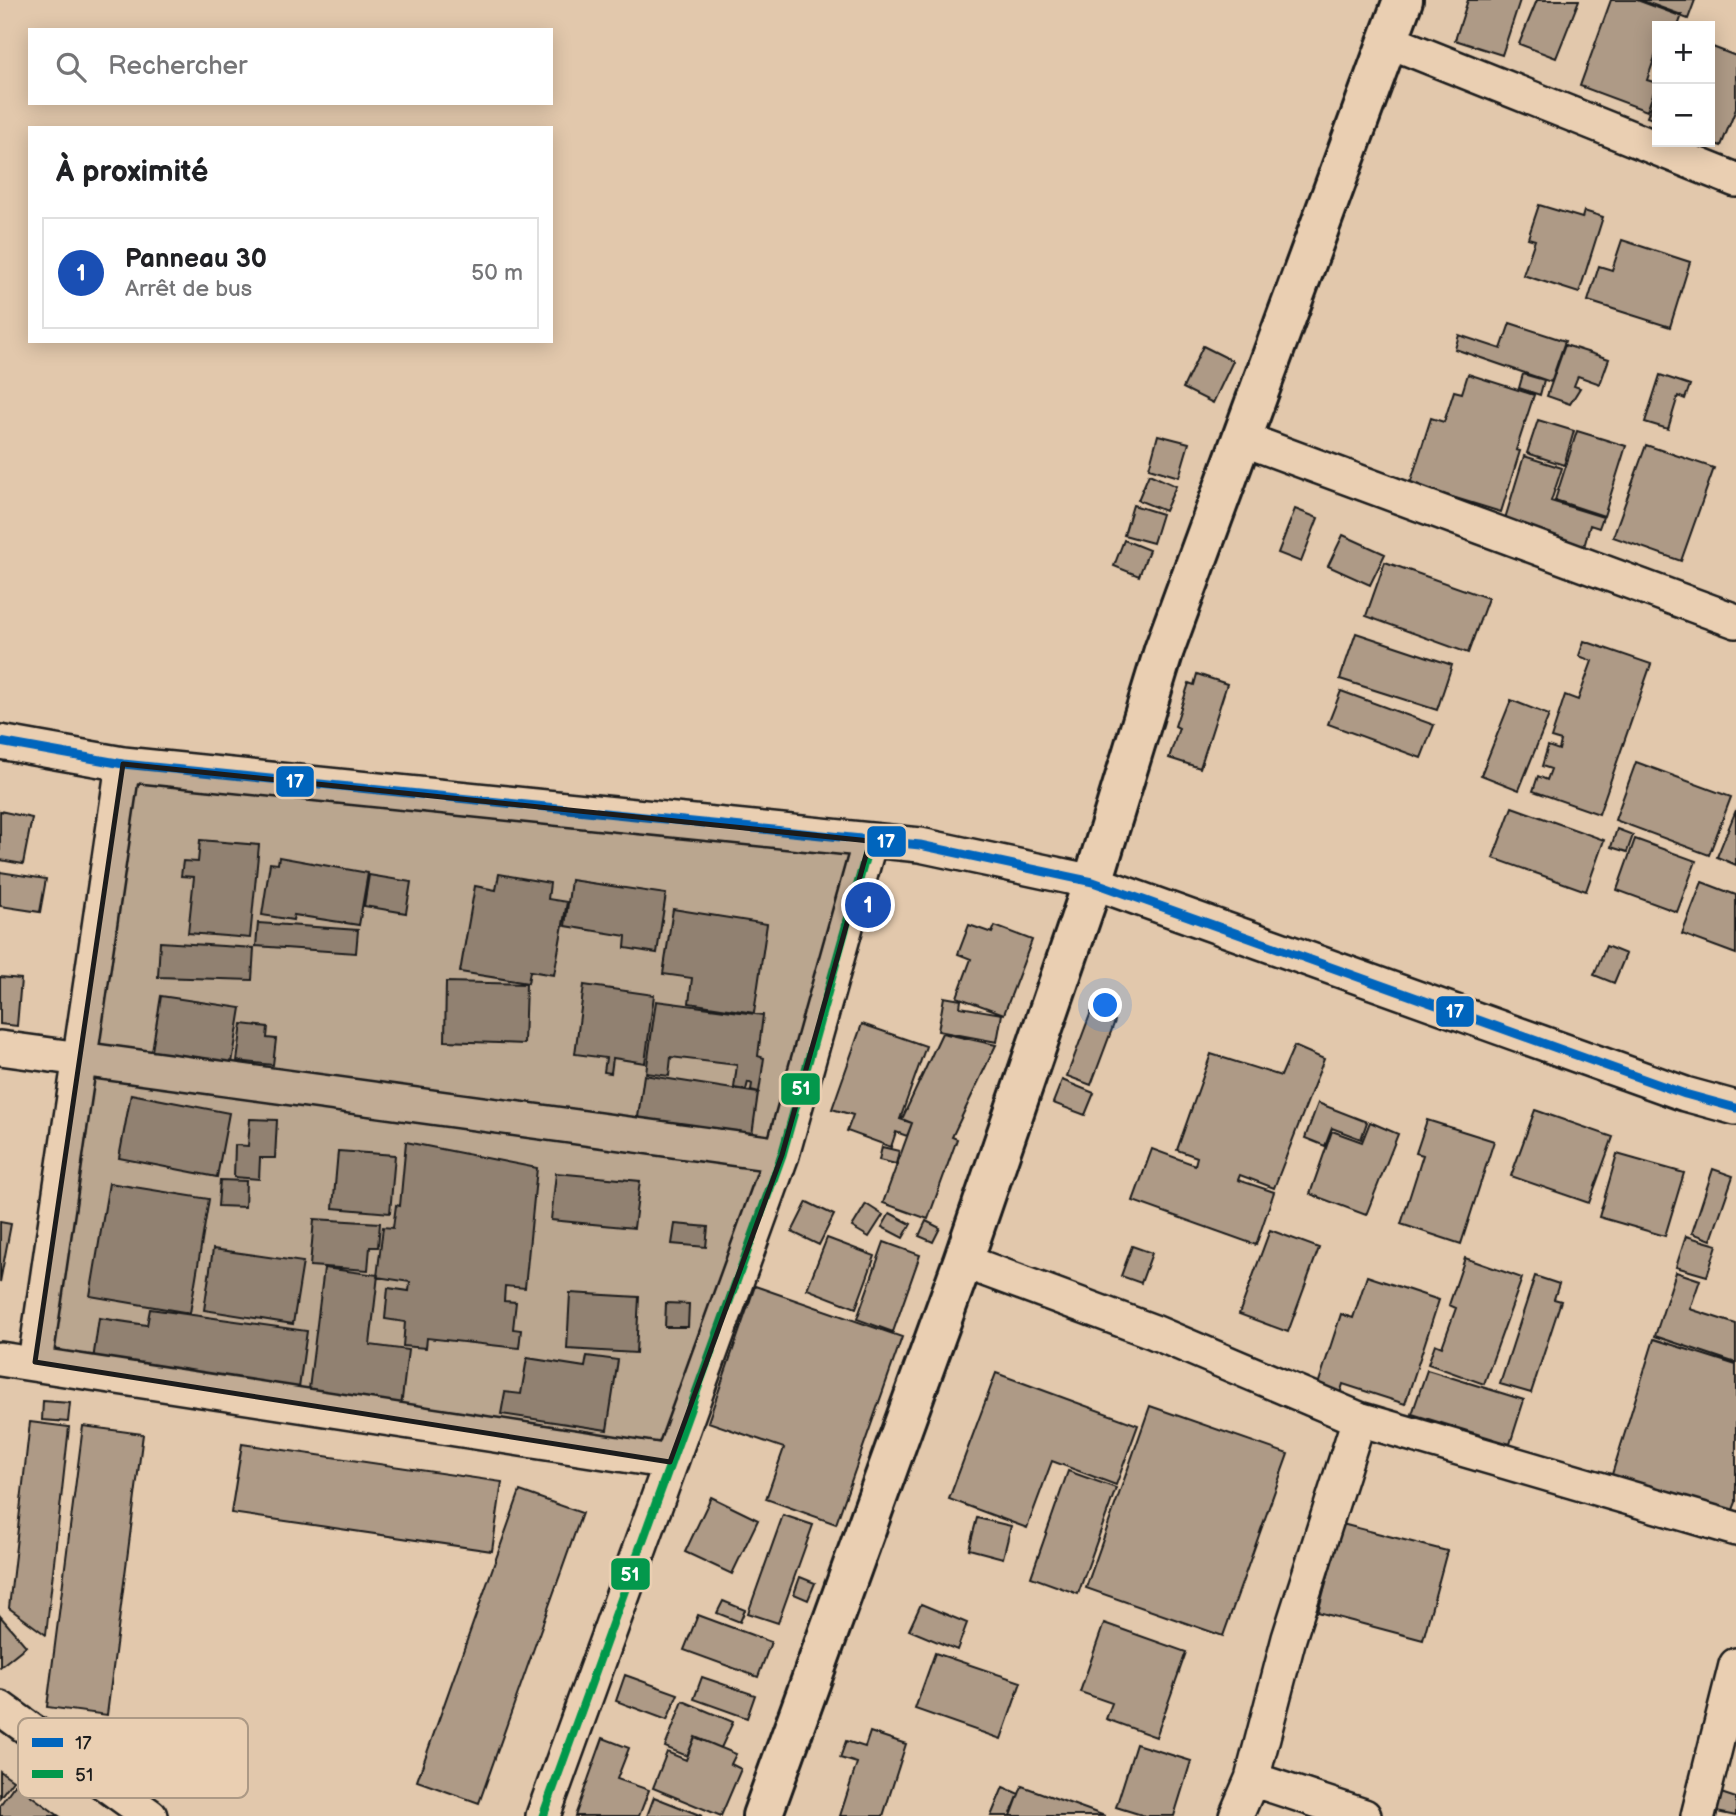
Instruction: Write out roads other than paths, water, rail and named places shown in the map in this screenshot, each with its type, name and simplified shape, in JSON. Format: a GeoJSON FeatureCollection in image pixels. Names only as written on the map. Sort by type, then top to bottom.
{"type":"FeatureCollection","features":[{"type":"Feature","properties":{"kind":"street"},"geometry":{"type":"LineString","coordinates":[[762,1816],[963,1261],[1093,882],[1164,650],[1403,0]]}},
{"type":"Feature","properties":{"kind":"street"},"geometry":{"type":"LineString","coordinates":[[1389,41],[1736,180]]}},
{"type":"Feature","properties":{"kind":"street"},"geometry":{"type":"LineString","coordinates":[[1242,439],[1736,621]]}},
{"type":"Feature","properties":{"kind":"street"},"geometry":{"type":"LineString","coordinates":[[0,742],[123,764],[920,845],[1093,882],[1685,1094],[1736,1108]]}},
{"type":"Feature","properties":{"kind":"street"},"geometry":{"type":"LineString","coordinates":[[35,1362],[123,764]]}},
{"type":"Feature","properties":{"kind":"street"},"geometry":{"type":"LineString","coordinates":[[544,1816],[782,1155],[870,841]]}},
{"type":"Feature","properties":{"kind":"street"},"geometry":{"type":"LineString","coordinates":[[0,1048],[782,1155]]}},
{"type":"Feature","properties":{"kind":"street"},"geometry":{"type":"LineString","coordinates":[[963,1261],[1154,1332],[1359,1419],[1736,1529]]}},
{"type":"Feature","properties":{"kind":"street"},"geometry":{"type":"LineString","coordinates":[[0,1359],[35,1362],[670,1462]]}},
{"type":"Feature","properties":{"kind":"street"},"geometry":{"type":"LineString","coordinates":[[1236,1816],[1252,1779],[1289,1638],[1359,1419]]}},
{"type":"Feature","properties":{"kind":"street"},"geometry":{"type":"LineString","coordinates":[[1698,1816],[1736,1665]]}},
{"type":"Feature","properties":{"kind":"street"},"geometry":{"type":"LineString","coordinates":[[0,1708],[18,1721]]}},
{"type":"Feature","properties":{"kind":"street"},"geometry":{"type":"LineString","coordinates":[[1252,1779],[1364,1816]]}},
{"type":"Feature","properties":{"kind":"street"},"geometry":{"type":"LineString","coordinates":[[125,1798],[150,1816]]}},
{"type":"Feature","properties":{"kind":"place","name":"Panneau 30"},"geometry":{"type":"Point","coordinates":[868,905]}}]}
